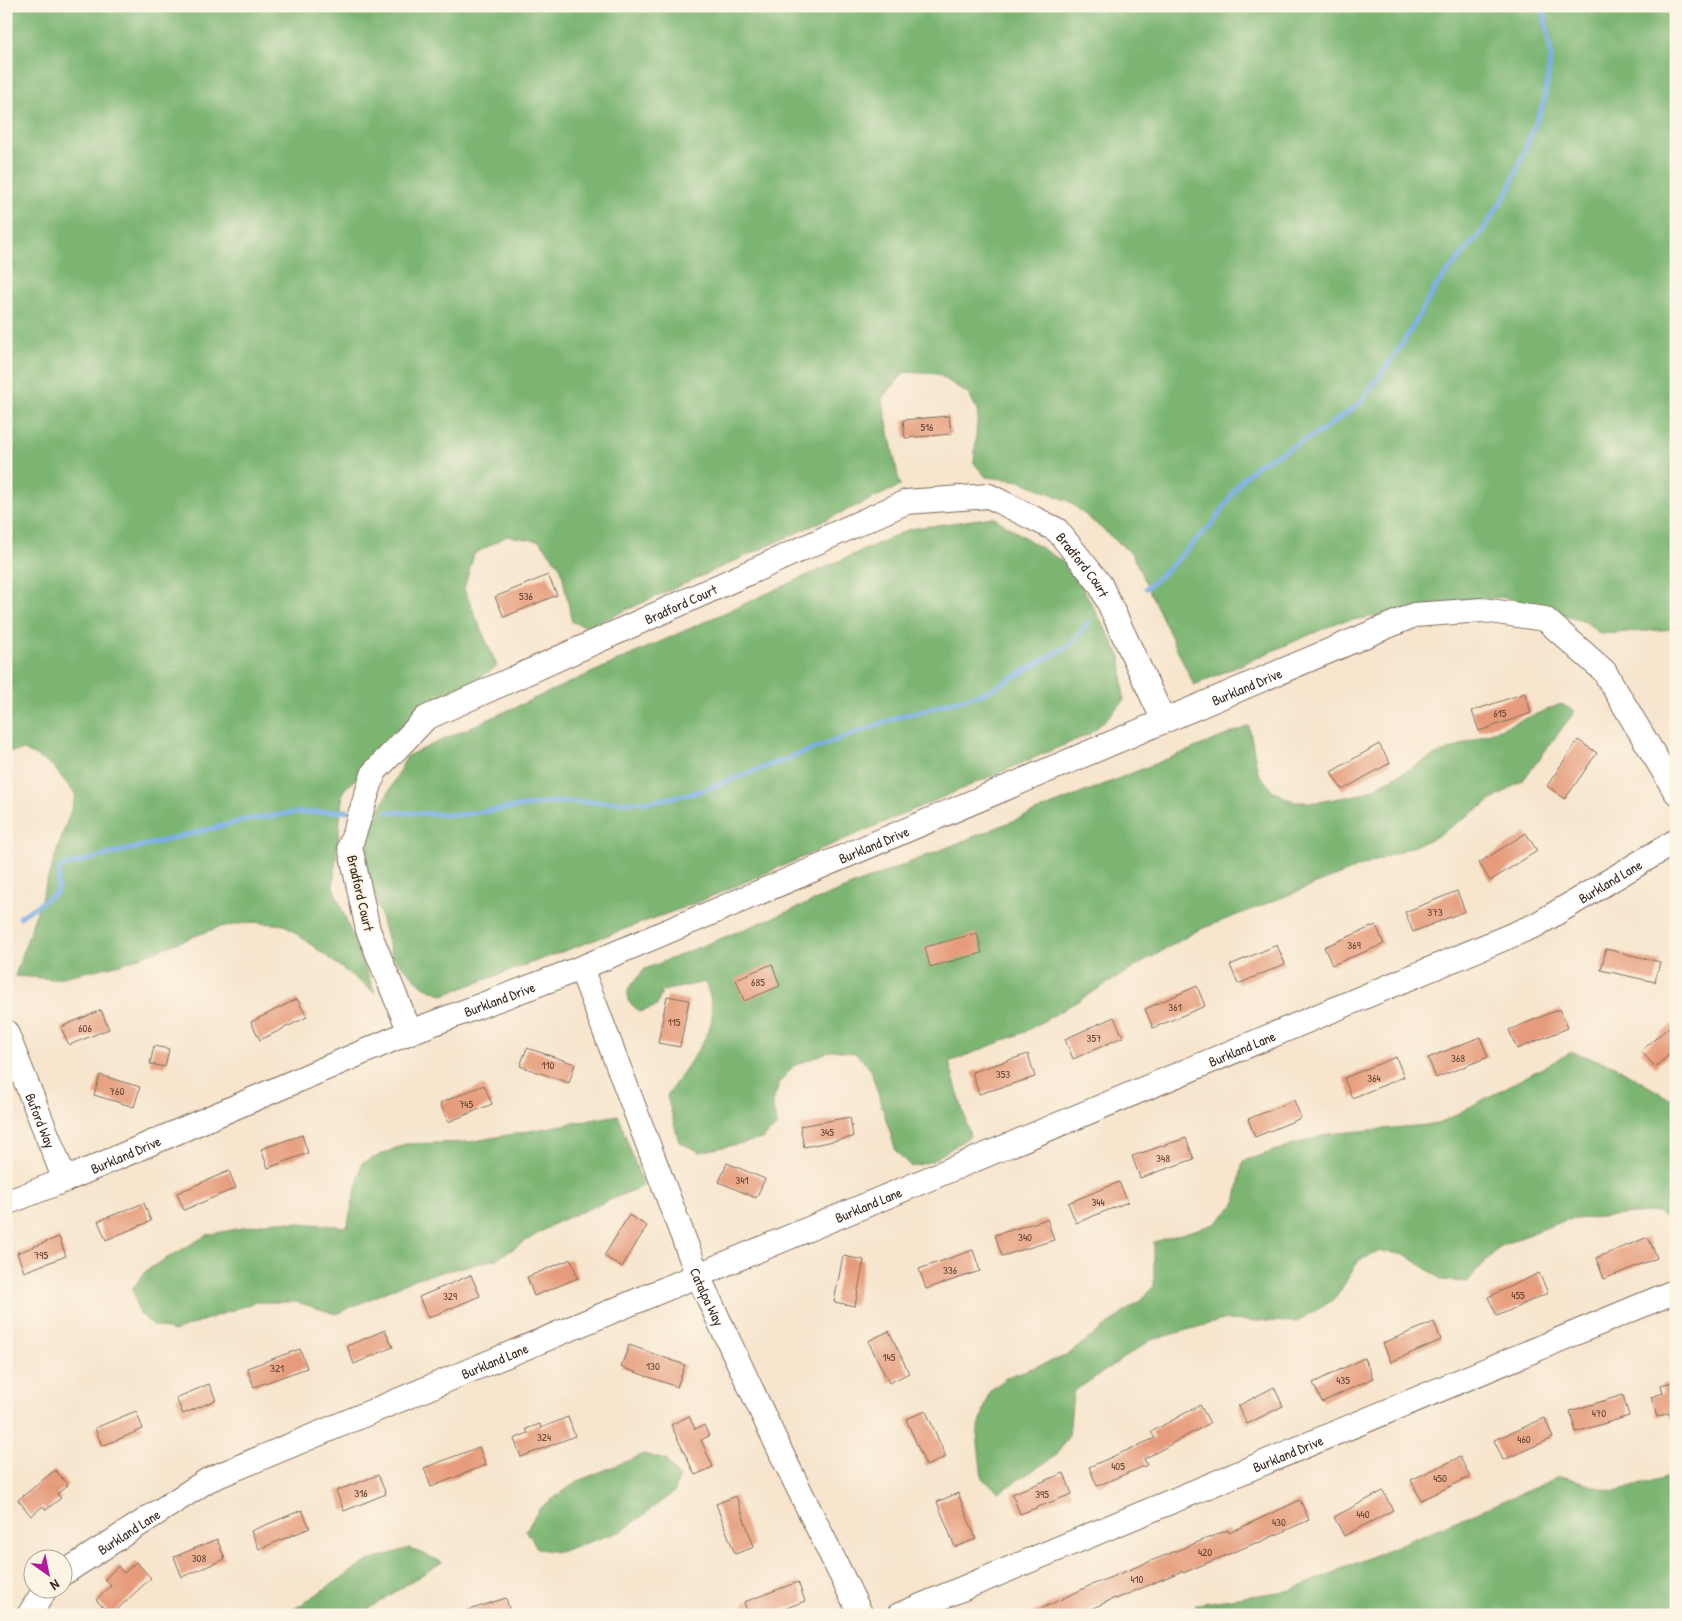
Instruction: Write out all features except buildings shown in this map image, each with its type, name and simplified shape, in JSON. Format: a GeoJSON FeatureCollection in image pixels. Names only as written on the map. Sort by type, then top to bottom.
{"type":"FeatureCollection","features":[{"type":"Feature","properties":{"kind":"street","name":"Bradford Court"},"geometry":{"type":"LineString","coordinates":[[410,1032],[368,930],[350,846],[374,772],[426,718],[906,502],[989,496],[1057,530],[1100,584],[1164,721]]}},
{"type":"Feature","properties":{"kind":"street","name":"Burkland Drive"},"geometry":{"type":"LineString","coordinates":[[6,1203],[65,1180],[410,1032],[581,968],[1414,615],[1483,610],[1546,619],[1604,671],[1676,792]]}},
{"type":"Feature","properties":{"kind":"street","name":"Burkland Lane"},"geometry":{"type":"LineString","coordinates":[[72,1568],[208,1480],[1536,925],[1676,841]]}},
{"type":"Feature","properties":{"kind":"street","name":"Catalpa Way"},"geometry":{"type":"LineString","coordinates":[[581,968],[698,1276],[784,1459],[861,1615]]}},
{"type":"Feature","properties":{"kind":"street","name":"Buford Way"},"geometry":{"type":"LineString","coordinates":[[6,1032],[65,1180]]}},
{"type":"Feature","properties":{"kind":"street","name":"Burkland Drive"},"geometry":{"type":"LineString","coordinates":[[899,1615],[1676,1291]]}},
{"type":"Feature","properties":{"kind":"street"},"geometry":{"type":"LineString","coordinates":[[29,1615],[40,1598]]}},
{"type":"Feature","properties":{"kind":"green space"},"geometry":{"type":"Polygon","coordinates":[[[6,6],[1676,6],[1676,629],[1600,634],[1586,622],[1501,597],[1339,622],[1194,685],[1132,554],[1070,502],[1021,481],[986,477],[974,463],[978,410],[968,394],[938,374],[905,372],[882,398],[900,486],[589,627],[572,622],[561,568],[540,541],[507,536],[474,554],[464,589],[497,666],[400,735],[343,791],[333,887],[375,993],[285,925],[252,922],[219,927],[121,964],[53,979],[15,976],[76,795],[52,765],[24,750],[6,752],[6,6]]]}},
{"type":"Feature","properties":{"kind":"green space"},"geometry":{"type":"Polygon","coordinates":[[[993,517],[1071,567],[1121,657],[1124,701],[1092,733],[696,903],[443,995],[423,986],[392,956],[361,846],[407,756],[910,529],[993,517]]]}},
{"type":"Feature","properties":{"kind":"green space"},"geometry":{"type":"Polygon","coordinates":[[[1561,704],[1575,711],[1524,779],[1434,838],[1196,931],[1025,1032],[949,1062],[970,1136],[932,1161],[911,1167],[896,1151],[870,1068],[855,1053],[833,1050],[793,1066],[780,1082],[772,1103],[777,1126],[762,1139],[700,1152],[679,1142],[667,1096],[694,1057],[707,1034],[712,1016],[711,1002],[705,982],[662,991],[657,1006],[640,1012],[628,1001],[628,989],[645,969],[1249,726],[1258,773],[1273,791],[1295,802],[1318,802],[1362,794],[1436,755],[1561,704]]]}},
{"type":"Feature","properties":{"kind":"green space"},"geometry":{"type":"Polygon","coordinates":[[[1572,1052],[1613,1065],[1668,1098],[1676,1098],[1676,1225],[1657,1212],[1565,1220],[1500,1246],[1467,1282],[1443,1280],[1406,1255],[1381,1251],[1359,1260],[1335,1299],[1296,1322],[1223,1320],[1151,1340],[1073,1392],[1069,1435],[1057,1455],[999,1492],[982,1478],[977,1434],[989,1392],[1007,1377],[1066,1356],[1138,1302],[1154,1286],[1154,1242],[1215,1224],[1235,1204],[1243,1161],[1328,1134],[1438,1124],[1572,1052]]]}},
{"type":"Feature","properties":{"kind":"green space"},"geometry":{"type":"Polygon","coordinates":[[[618,1115],[643,1186],[557,1222],[496,1259],[417,1278],[336,1314],[297,1302],[255,1302],[174,1331],[152,1325],[138,1311],[133,1288],[147,1270],[207,1235],[276,1221],[347,1227],[362,1163],[405,1144],[469,1142],[618,1115]]]}},
{"type":"Feature","properties":{"kind":"green space"},"geometry":{"type":"Polygon","coordinates":[[[644,1454],[666,1460],[679,1478],[675,1491],[622,1531],[559,1552],[538,1549],[526,1530],[540,1508],[578,1481],[644,1454]]]}},
{"type":"Feature","properties":{"kind":"green space"},"geometry":{"type":"Polygon","coordinates":[[[1676,1474],[1676,1615],[1193,1615],[1196,1604],[1292,1590],[1560,1477],[1615,1492],[1676,1474]]]}},
{"type":"Feature","properties":{"kind":"green space"},"geometry":{"type":"Polygon","coordinates":[[[409,1548],[442,1562],[359,1615],[285,1615],[366,1562],[409,1548]]]}},
{"type":"Feature","properties":{"kind":"waterway"},"geometry":{"type":"LineString","coordinates":[[1146,588],[1164,573],[1214,522],[1240,482],[1257,465],[1320,432],[1359,404],[1401,346],[1437,285],[1483,230],[1509,190],[1544,102],[1551,55],[1543,6]]}},
{"type":"Feature","properties":{"kind":"waterway"},"geometry":{"type":"LineString","coordinates":[[387,812],[459,815],[553,802],[648,802],[695,793],[896,718],[987,692],[1070,645],[1089,622]]}},
{"type":"Feature","properties":{"kind":"waterway"},"geometry":{"type":"LineString","coordinates":[[20,917],[57,892],[60,867],[245,820],[292,813],[348,811]]}}]}
